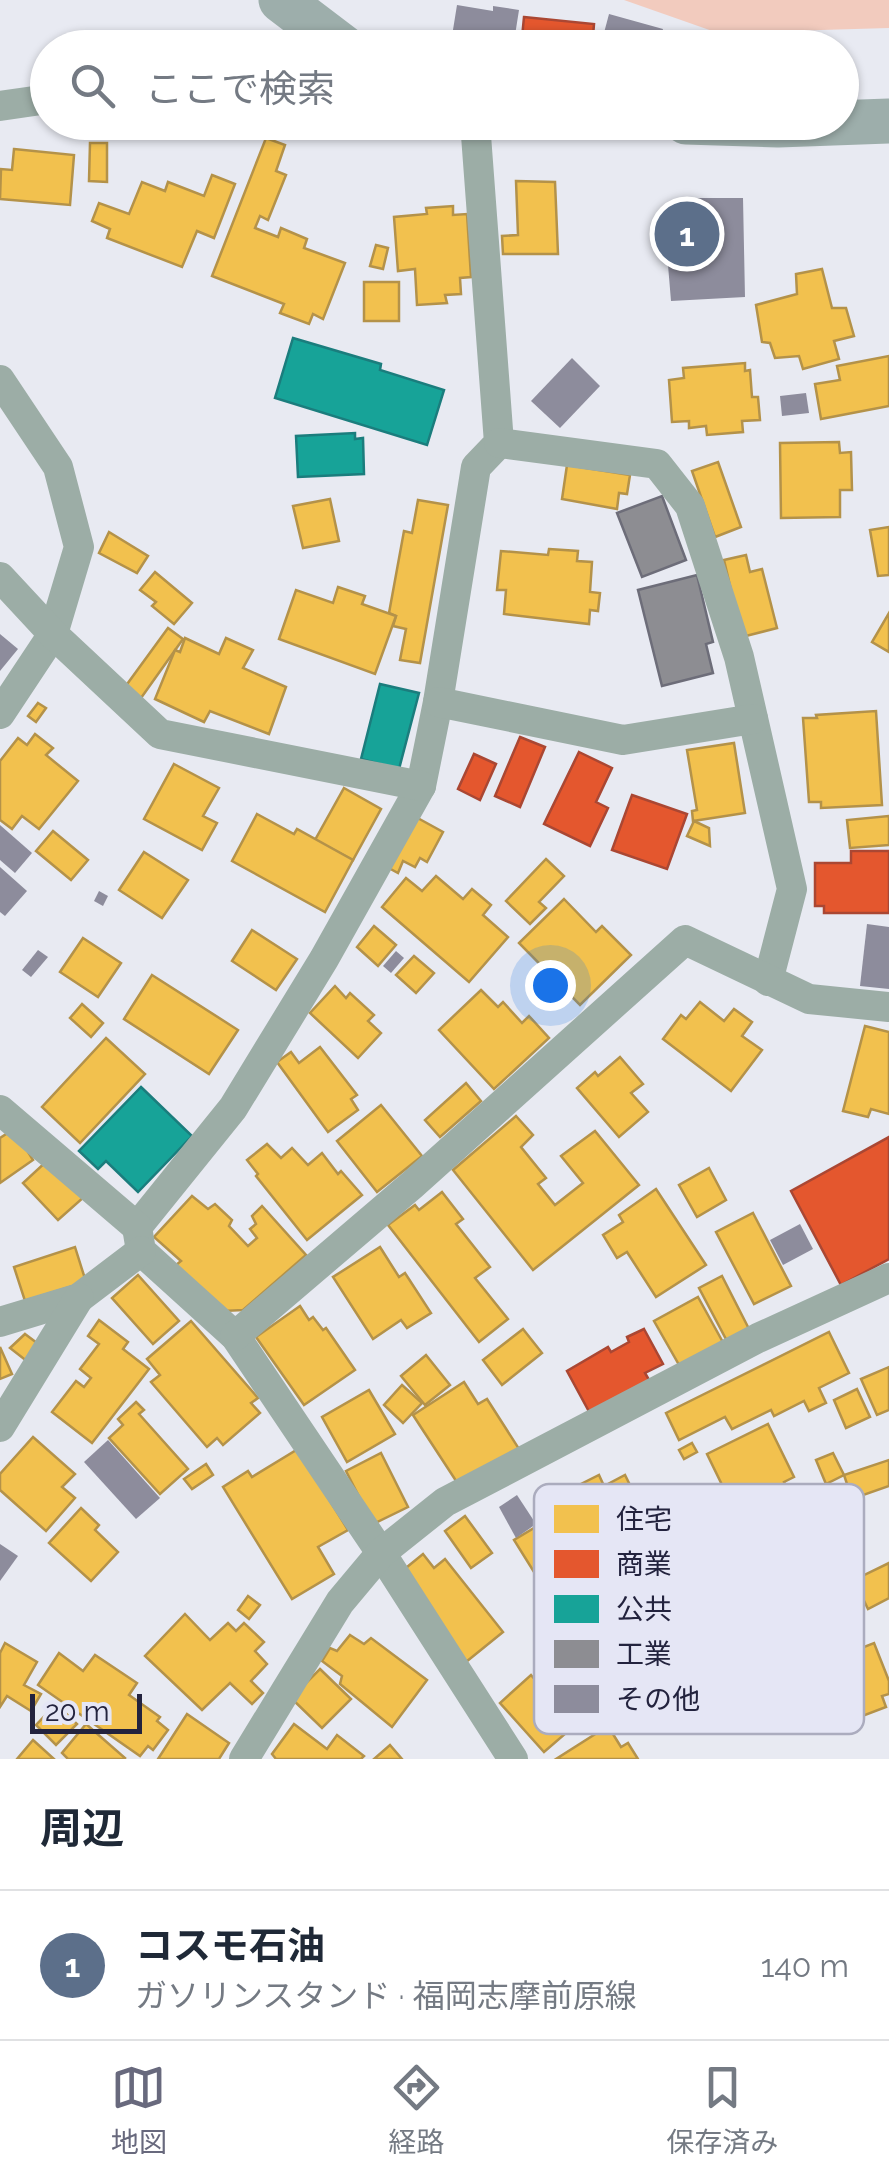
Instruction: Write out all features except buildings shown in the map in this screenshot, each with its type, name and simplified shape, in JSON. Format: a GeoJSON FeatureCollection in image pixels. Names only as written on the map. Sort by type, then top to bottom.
{"type":"FeatureCollection","features":[{"type":"Feature","properties":{"kind":"main road"},"geometry":{"type":"LineString","coordinates":[[281,0],[313,30]]}},
{"type":"Feature","properties":{"kind":"main road"},"geometry":{"type":"LineString","coordinates":[[859,122],[889,121]]}},
{"type":"Feature","properties":{"kind":"street"},"geometry":{"type":"LineString","coordinates":[[0,106],[30,102]]}},
{"type":"Feature","properties":{"kind":"street"},"geometry":{"type":"LineString","coordinates":[[0,1427],[80,1298],[139,1239],[234,1108],[422,786],[476,467],[499,443],[476,140]]}},
{"type":"Feature","properties":{"kind":"street"},"geometry":{"type":"LineString","coordinates":[[0,380],[58,467],[80,547],[53,634],[0,714]]}},
{"type":"Feature","properties":{"kind":"street"},"geometry":{"type":"LineString","coordinates":[[499,443],[657,464],[690,506],[739,656],[792,888],[768,981]]}},
{"type":"Feature","properties":{"kind":"street"},"geometry":{"type":"LineString","coordinates":[[0,577],[53,634],[160,734],[422,786]]}},
{"type":"Feature","properties":{"kind":"street"},"geometry":{"type":"LineString","coordinates":[[438,702],[623,740],[754,719]]}},
{"type":"Feature","properties":{"kind":"street"},"geometry":{"type":"LineString","coordinates":[[235,1336],[412,1185],[685,940],[809,999],[889,1007]]}},
{"type":"Feature","properties":{"kind":"street"},"geometry":{"type":"LineString","coordinates":[[0,1110],[139,1239],[235,1336],[513,1759]]}},
{"type":"Feature","properties":{"kind":"street"},"geometry":{"type":"LineString","coordinates":[[244,1759],[340,1602],[381,1553],[445,1502],[758,1338],[889,1278]]}},
{"type":"Feature","properties":{"kind":"street"},"geometry":{"type":"LineString","coordinates":[[0,1322],[80,1298]]}},
{"type":"Feature","properties":{"kind":"shaded area"},"geometry":{"type":"Polygon","coordinates":[[[624,0],[889,0],[889,28],[709,30],[624,0]]]}},
{"type":"Feature","properties":{"kind":"place","name":"コスモ石油"},"geometry":{"type":"Point","coordinates":[687,234]}}]}
